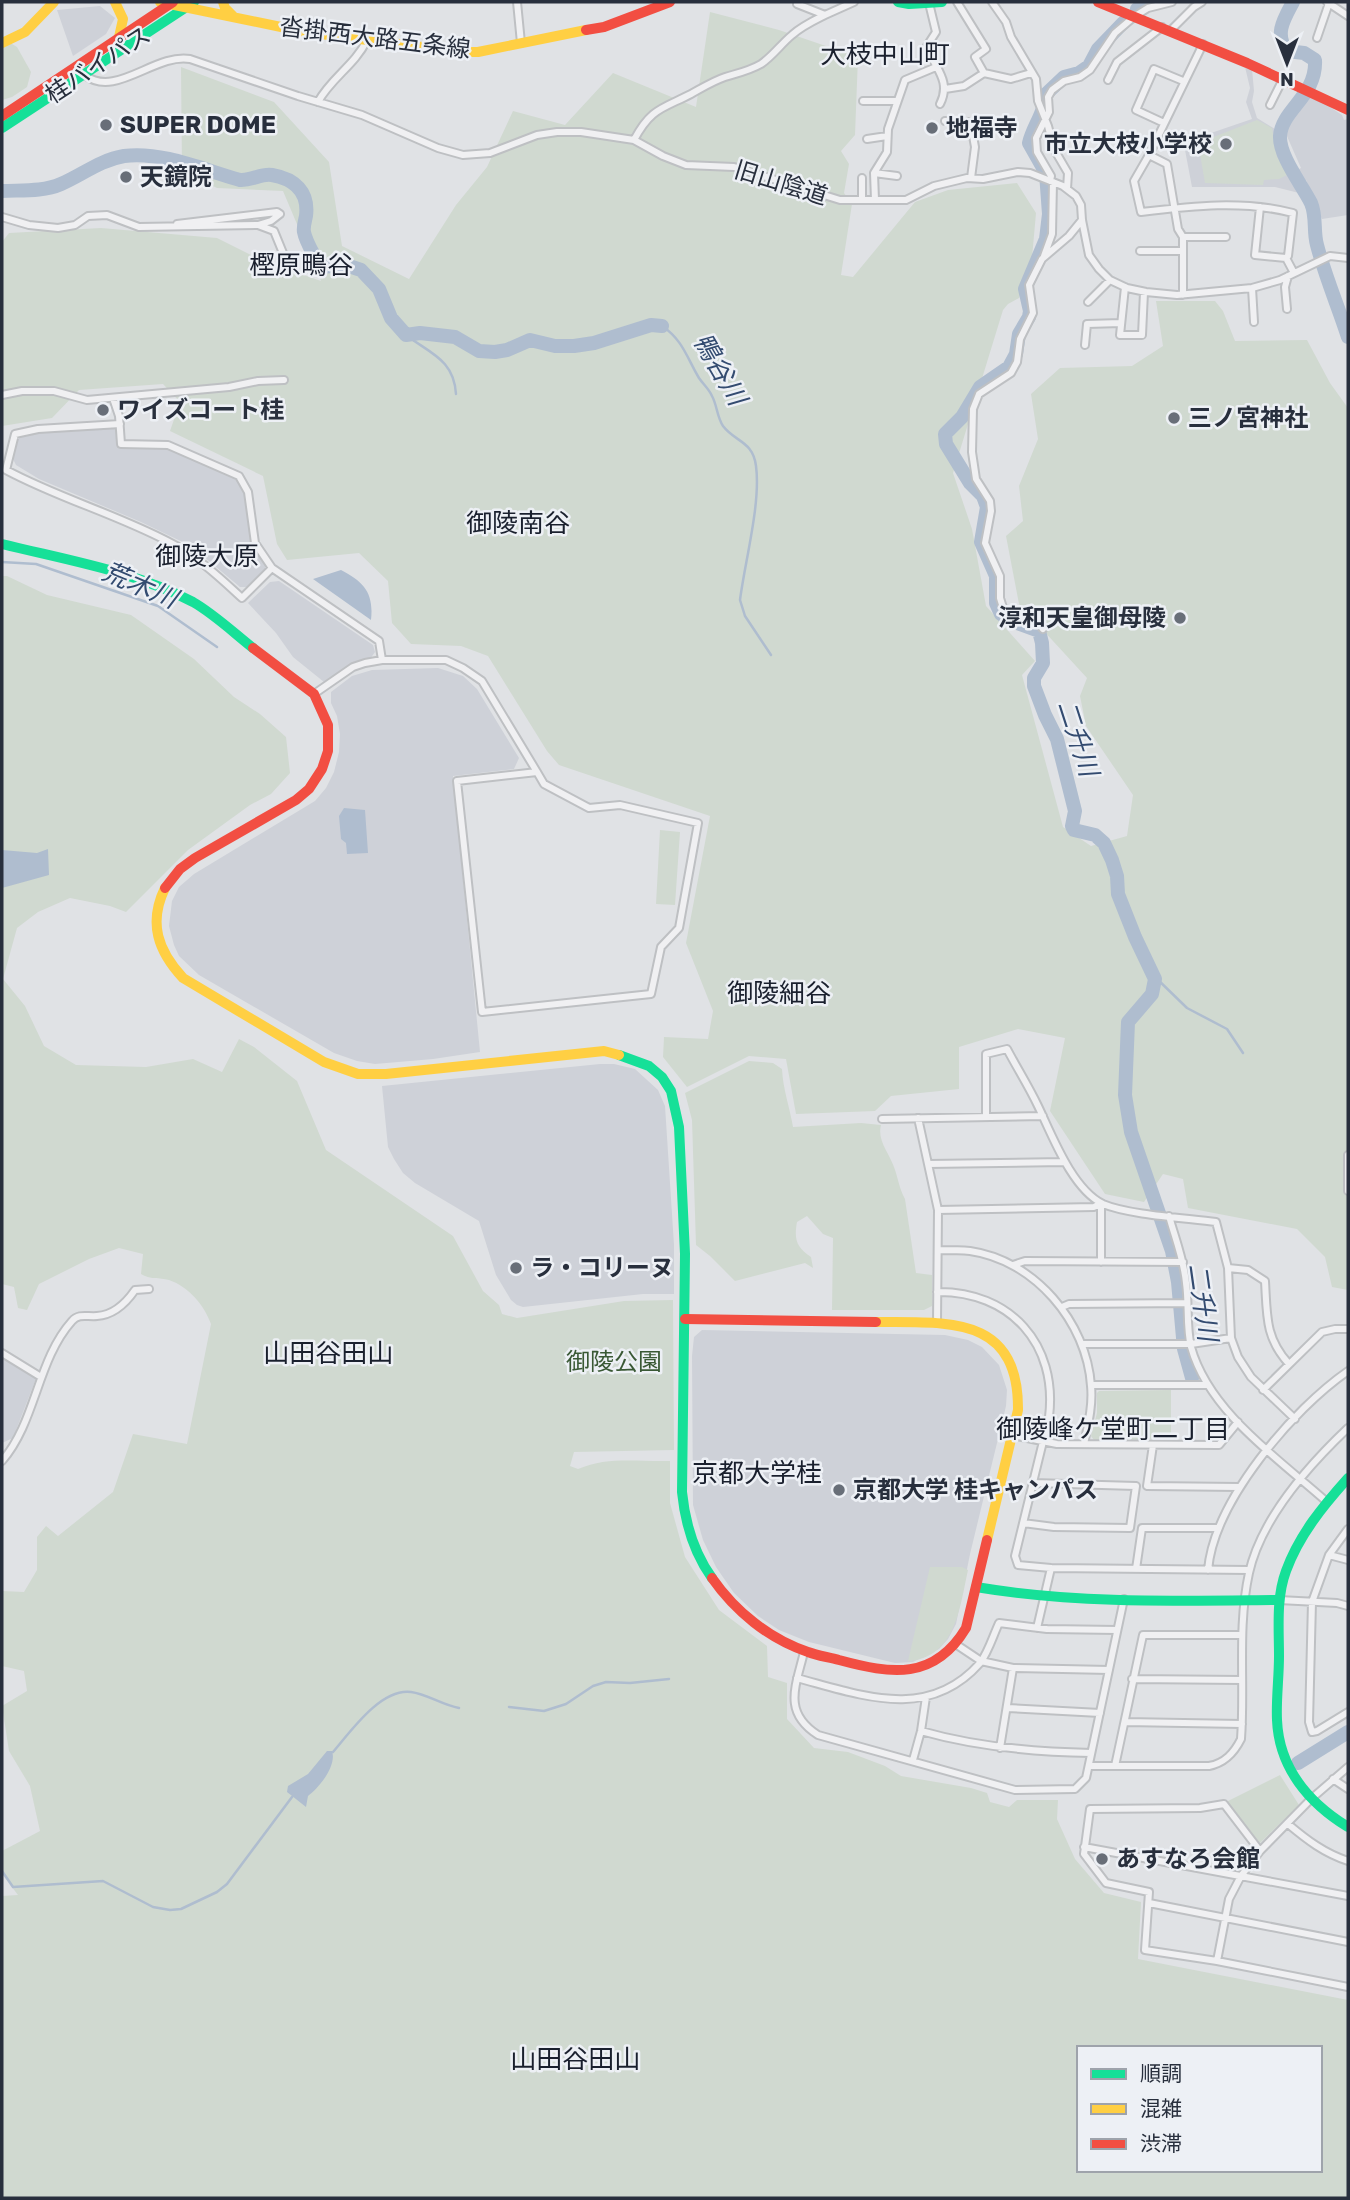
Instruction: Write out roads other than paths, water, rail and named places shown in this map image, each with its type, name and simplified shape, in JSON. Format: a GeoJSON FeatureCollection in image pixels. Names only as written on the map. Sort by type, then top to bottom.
{"type":"FeatureCollection","features":[{"type":"Feature","properties":{"kind":"main road"},"geometry":{"type":"LineString","coordinates":[[2,43],[25,32],[54,2]]}},
{"type":"Feature","properties":{"kind":"main road"},"geometry":{"type":"LineString","coordinates":[[115,2],[123,13],[123,27],[119,37]]}},
{"type":"Feature","properties":{"kind":"main road","name":"桂バイパス"},"geometry":{"type":"LineString","coordinates":[[2,116],[168,2]]}},
{"type":"Feature","properties":{"kind":"main road","name":"沓掛西大路五条線"},"geometry":{"type":"LineString","coordinates":[[168,2],[191,4],[292,29],[478,52],[604,26],[670,2]]}},
{"type":"Feature","properties":{"kind":"main road"},"geometry":{"type":"LineString","coordinates":[[223,2],[233,16]]}},
{"type":"Feature","properties":{"kind":"main road"},"geometry":{"type":"LineString","coordinates":[[898,2],[942,2]]}},
{"type":"Feature","properties":{"kind":"main road"},"geometry":{"type":"LineString","coordinates":[[1098,2],[1203,44],[1348,110]]}},
{"type":"Feature","properties":{"kind":"main road","name":"桂バイパス"},"geometry":{"type":"LineString","coordinates":[[2,128],[191,4]]}},
{"type":"Feature","properties":{"kind":"main road"},"geometry":{"type":"LineString","coordinates":[[2,544],[154,583],[196,604],[314,694],[328,725],[328,751],[322,769],[309,789],[296,800],[200,856],[167,883],[159,901],[159,942],[168,962],[183,978],[324,1062],[358,1074],[386,1074],[604,1051],[641,1060],[653,1068],[670,1088],[676,1102],[685,1231],[683,1499],[694,1545],[705,1569],[720,1590],[747,1619],[804,1652],[876,1669],[908,1672],[931,1666],[957,1645],[966,1628],[1019,1395],[1009,1359],[991,1339],[980,1332],[952,1323],[685,1319]]}},
{"type":"Feature","properties":{"kind":"main road"},"geometry":{"type":"LineString","coordinates":[[1348,1478],[1327,1502],[1300,1542],[1286,1572],[1279,1600],[1277,1723],[1287,1766],[1316,1805],[1331,1818],[1348,1827]]}},
{"type":"Feature","properties":{"kind":"main road"},"geometry":{"type":"LineString","coordinates":[[975,1587],[1015,1595],[1044,1597],[1279,1600]]}},
{"type":"Feature","properties":{"kind":"street"},"geometry":{"type":"LineString","coordinates":[[517,2],[521,43]]}},
{"type":"Feature","properties":{"kind":"street"},"geometry":{"type":"LineString","coordinates":[[635,140],[647,118],[662,106],[723,78],[746,72],[774,54],[791,35],[806,24],[854,2]]}},
{"type":"Feature","properties":{"kind":"street"},"geometry":{"type":"LineString","coordinates":[[957,2],[986,50],[975,57],[984,74]]}},
{"type":"Feature","properties":{"kind":"street"},"geometry":{"type":"LineString","coordinates":[[992,2],[1006,22],[1011,37],[1036,79],[1038,101],[1054,149],[1068,173],[1068,189],[1082,205],[1082,220],[1089,254],[1110,280],[1144,292],[1183,295],[1252,288],[1291,275],[1330,256],[1348,258]]}},
{"type":"Feature","properties":{"kind":"street"},"geometry":{"type":"LineString","coordinates":[[1043,629],[1037,622],[1010,616],[1004,611],[1000,598],[1000,576],[985,543],[991,511],[990,501],[976,478],[971,433],[973,410],[979,394],[1011,373],[1017,362],[1020,339],[1032,313],[1029,285],[1052,234],[1051,176],[1037,152],[1036,138],[1049,108],[1048,97],[1064,80],[1080,77],[1090,70],[1115,33],[1135,16],[1148,8],[1172,2]]}},
{"type":"Feature","properties":{"kind":"street"},"geometry":{"type":"LineString","coordinates":[[1108,80],[1117,62],[1202,2]]}},
{"type":"Feature","properties":{"kind":"street"},"geometry":{"type":"LineString","coordinates":[[1317,37],[1328,2],[1348,16]]}},
{"type":"Feature","properties":{"kind":"street"},"geometry":{"type":"LineString","coordinates":[[929,3],[936,32],[927,46],[945,89],[940,104]]}},
{"type":"Feature","properties":{"kind":"street"},"geometry":{"type":"LineString","coordinates":[[797,4],[825,15]]}},
{"type":"Feature","properties":{"kind":"street"},"geometry":{"type":"LineString","coordinates":[[318,102],[327,86],[347,69],[368,40]]}},
{"type":"Feature","properties":{"kind":"street"},"geometry":{"type":"LineString","coordinates":[[1203,44],[1134,181],[1141,212],[1228,205],[1272,207],[1293,213],[1286,258],[1291,275],[1285,287],[1287,309]]}},
{"type":"Feature","properties":{"kind":"street","name":"旧山陰道"},"geometry":{"type":"LineString","coordinates":[[84,74],[98,83],[105,84],[163,60],[178,57],[214,66],[362,115],[438,148],[463,155],[490,153],[537,135],[581,132],[635,140],[686,165],[734,167],[840,200],[906,200],[934,186],[1018,172],[1030,173],[1068,189]]}},
{"type":"Feature","properties":{"kind":"street"},"geometry":{"type":"LineString","coordinates":[[1108,59],[1117,62]]}},
{"type":"Feature","properties":{"kind":"street"},"geometry":{"type":"LineString","coordinates":[[875,200],[874,173],[887,152],[887,136],[905,80],[936,67]]}},
{"type":"Feature","properties":{"kind":"street"},"geometry":{"type":"LineString","coordinates":[[1164,123],[1136,110],[1154,69],[1183,81]]}},
{"type":"Feature","properties":{"kind":"street"},"geometry":{"type":"LineString","coordinates":[[945,89],[964,86],[984,74],[1011,79],[1031,73]]}},
{"type":"Feature","properties":{"kind":"street"},"geometry":{"type":"LineString","coordinates":[[1270,105],[1283,79]]}},
{"type":"Feature","properties":{"kind":"street"},"geometry":{"type":"LineString","coordinates":[[863,101],[897,101]]}},
{"type":"Feature","properties":{"kind":"street"},"geometry":{"type":"LineString","coordinates":[[945,121],[968,122],[971,125],[975,147],[971,178]]}},
{"type":"Feature","properties":{"kind":"street"},"geometry":{"type":"LineString","coordinates":[[867,139],[887,136]]}},
{"type":"Feature","properties":{"kind":"street"},"geometry":{"type":"LineString","coordinates":[[1149,155],[1167,164],[1178,229],[1183,237],[1183,295]]}},
{"type":"Feature","properties":{"kind":"street"},"geometry":{"type":"LineString","coordinates":[[874,173],[898,176]]}},
{"type":"Feature","properties":{"kind":"street"},"geometry":{"type":"LineString","coordinates":[[862,178],[862,200]]}},
{"type":"Feature","properties":{"kind":"street"},"geometry":{"type":"LineString","coordinates":[[1260,207],[1255,255],[1286,258]]}},
{"type":"Feature","properties":{"kind":"street"},"geometry":{"type":"LineString","coordinates":[[2,217],[30,225],[67,227],[88,216],[107,215],[139,227],[258,225],[271,221],[280,214],[277,212],[186,221],[167,226]]}},
{"type":"Feature","properties":{"kind":"street"},"geometry":{"type":"LineString","coordinates":[[1044,256],[1069,236],[1082,220]]}},
{"type":"Feature","properties":{"kind":"street"},"geometry":{"type":"LineString","coordinates":[[258,225],[274,231],[284,253]]}},
{"type":"Feature","properties":{"kind":"street"},"geometry":{"type":"LineString","coordinates":[[1183,237],[1227,237]]}},
{"type":"Feature","properties":{"kind":"street"},"geometry":{"type":"LineString","coordinates":[[1140,251],[1183,251]]}},
{"type":"Feature","properties":{"kind":"street"},"geometry":{"type":"LineString","coordinates":[[1087,302],[1110,280]]}},
{"type":"Feature","properties":{"kind":"street"},"geometry":{"type":"LineString","coordinates":[[1125,287],[1120,335],[1142,335],[1144,292]]}},
{"type":"Feature","properties":{"kind":"street"},"geometry":{"type":"LineString","coordinates":[[1252,288],[1254,322]]}},
{"type":"Feature","properties":{"kind":"street"},"geometry":{"type":"LineString","coordinates":[[1085,345],[1087,324],[1121,323]]}},
{"type":"Feature","properties":{"kind":"street"},"geometry":{"type":"LineString","coordinates":[[2,395],[22,391],[54,391],[87,400],[229,387],[258,380],[284,380]]}},
{"type":"Feature","properties":{"kind":"street"},"geometry":{"type":"LineString","coordinates":[[113,398],[120,424],[121,444],[168,445],[239,476],[248,492],[255,543],[272,568],[379,642],[383,660]]}},
{"type":"Feature","properties":{"kind":"street"},"geometry":{"type":"LineString","coordinates":[[120,424],[38,429],[15,434],[6,470],[39,488],[169,542],[202,563],[242,598],[272,568]]}},
{"type":"Feature","properties":{"kind":"street"},"geometry":{"type":"LineString","coordinates":[[314,694],[354,667],[383,660],[446,660],[482,681],[537,772],[544,784],[589,808],[620,804],[698,823],[679,928],[661,947],[651,994],[482,1012],[457,781],[537,772]]}},
{"type":"Feature","properties":{"kind":"street"},"geometry":{"type":"LineString","coordinates":[[986,1117],[986,1054],[1007,1049],[1064,1162],[1101,1203],[1121,1209],[1216,1222],[1228,1268],[1231,1338],[1238,1357],[1251,1377],[1295,1419]]}},
{"type":"Feature","properties":{"kind":"street"},"geometry":{"type":"LineString","coordinates":[[882,1119],[1043,1116]]}},
{"type":"Feature","properties":{"kind":"street"},"geometry":{"type":"LineString","coordinates":[[918,1118],[938,1210],[937,1323]]}},
{"type":"Feature","properties":{"kind":"street"},"geometry":{"type":"LineString","coordinates":[[1348,1154],[1348,1191]]}},
{"type":"Feature","properties":{"kind":"street"},"geometry":{"type":"LineString","coordinates":[[928,1164],[1064,1162]]}},
{"type":"Feature","properties":{"kind":"street"},"geometry":{"type":"LineString","coordinates":[[938,1210],[1094,1207],[1101,1203]]}},
{"type":"Feature","properties":{"kind":"street"},"geometry":{"type":"LineString","coordinates":[[1101,1203],[1101,1262]]}},
{"type":"Feature","properties":{"kind":"street"},"geometry":{"type":"LineString","coordinates":[[1169,1216],[1183,1262],[1191,1344],[1207,1385],[1238,1422],[1327,1502]]}},
{"type":"Feature","properties":{"kind":"street"},"geometry":{"type":"LineString","coordinates":[[937,1250],[970,1251],[1013,1265],[1049,1293],[1062,1307],[1082,1344],[1091,1385],[1091,1406],[1084,1444]]}},
{"type":"Feature","properties":{"kind":"street"},"geometry":{"type":"LineString","coordinates":[[1013,1265],[1025,1261],[1183,1262]]}},
{"type":"Feature","properties":{"kind":"street"},"geometry":{"type":"LineString","coordinates":[[1228,1268],[1248,1270],[1265,1281],[1269,1334],[1278,1353],[1289,1364]]}},
{"type":"Feature","properties":{"kind":"street"},"geometry":{"type":"LineString","coordinates":[[2,1461],[19,1435],[41,1377],[72,1320],[79,1315],[106,1314],[126,1303],[135,1290],[149,1289]]}},
{"type":"Feature","properties":{"kind":"street"},"geometry":{"type":"LineString","coordinates":[[937,1292],[964,1294],[990,1301],[1005,1310],[1029,1331],[1049,1374],[1051,1401],[1015,1556],[1018,1565],[1051,1568],[1249,1570]]}},
{"type":"Feature","properties":{"kind":"street"},"geometry":{"type":"LineString","coordinates":[[1062,1307],[1069,1304],[1187,1303]]}},
{"type":"Feature","properties":{"kind":"street"},"geometry":{"type":"LineString","coordinates":[[1263,1390],[1322,1332],[1335,1328],[1348,1329]]}},
{"type":"Feature","properties":{"kind":"street"},"geometry":{"type":"LineString","coordinates":[[1082,1344],[1191,1344],[1231,1338]]}},
{"type":"Feature","properties":{"kind":"street"},"geometry":{"type":"LineString","coordinates":[[2,1353],[41,1377]]}},
{"type":"Feature","properties":{"kind":"street"},"geometry":{"type":"LineString","coordinates":[[1208,1570],[1210,1552],[1218,1528],[1239,1488],[1295,1419],[1329,1384],[1348,1371]]}},
{"type":"Feature","properties":{"kind":"street"},"geometry":{"type":"LineString","coordinates":[[1091,1385],[1207,1385]]}},
{"type":"Feature","properties":{"kind":"street"},"geometry":{"type":"LineString","coordinates":[[1012,1435],[1043,1441],[1084,1444],[1219,1445],[1238,1422]]}},
{"type":"Feature","properties":{"kind":"street"},"geometry":{"type":"LineString","coordinates":[[1089,1766],[1217,1765],[1235,1750],[1241,1739],[1242,1635],[1249,1570],[1265,1531],[1282,1503],[1348,1428]]}},
{"type":"Feature","properties":{"kind":"street"},"geometry":{"type":"LineString","coordinates":[[1153,1445],[1147,1486],[1239,1488]]}},
{"type":"Feature","properties":{"kind":"street"},"geometry":{"type":"LineString","coordinates":[[1023,1523],[1054,1527],[1130,1528],[1136,1486],[1055,1486],[1032,1483]]}},
{"type":"Feature","properties":{"kind":"street"},"geometry":{"type":"LineString","coordinates":[[1136,1569],[1142,1528],[1218,1528]]}},
{"type":"Feature","properties":{"kind":"street"},"geometry":{"type":"LineString","coordinates":[[1348,1529],[1329,1555],[1312,1602],[1309,1723],[1312,1732],[1348,1712]]}},
{"type":"Feature","properties":{"kind":"street"},"geometry":{"type":"LineString","coordinates":[[1329,1555],[1348,1560]]}},
{"type":"Feature","properties":{"kind":"street"},"geometry":{"type":"LineString","coordinates":[[1037,1628],[1051,1568]]}},
{"type":"Feature","properties":{"kind":"street"},"geometry":{"type":"LineString","coordinates":[[804,1652],[793,1693],[796,1712],[805,1727],[818,1735],[1015,1790],[1074,1789],[1086,1778],[1124,1599]]}},
{"type":"Feature","properties":{"kind":"street"},"geometry":{"type":"LineString","coordinates":[[1279,1600],[1348,1606]]}},
{"type":"Feature","properties":{"kind":"street"},"geometry":{"type":"LineString","coordinates":[[797,1678],[874,1698],[901,1700],[926,1697],[944,1690],[981,1661],[999,1623],[1037,1628],[1117,1630]]}},
{"type":"Feature","properties":{"kind":"street"},"geometry":{"type":"LineString","coordinates":[[1115,1766],[1143,1635],[1242,1635]]}},
{"type":"Feature","properties":{"kind":"street"},"geometry":{"type":"LineString","coordinates":[[957,1645],[981,1661],[1013,1668],[1109,1670]]}},
{"type":"Feature","properties":{"kind":"street"},"geometry":{"type":"LineString","coordinates":[[1000,1748],[1013,1668]]}},
{"type":"Feature","properties":{"kind":"street"},"geometry":{"type":"LineString","coordinates":[[1132,1679],[1242,1679]]}},
{"type":"Feature","properties":{"kind":"street"},"geometry":{"type":"LineString","coordinates":[[913,1760],[926,1697]]}},
{"type":"Feature","properties":{"kind":"street"},"geometry":{"type":"LineString","coordinates":[[1007,1708],[1100,1713]]}},
{"type":"Feature","properties":{"kind":"street"},"geometry":{"type":"LineString","coordinates":[[1125,1722],[1242,1724]]}},
{"type":"Feature","properties":{"kind":"street"},"geometry":{"type":"LineString","coordinates":[[920,1731],[960,1742],[1000,1748],[1091,1753]]}},
{"type":"Feature","properties":{"kind":"street"},"geometry":{"type":"LineString","coordinates":[[1217,1961],[1229,1899],[1241,1876],[1260,1851],[1311,1799],[1348,1767]]}},
{"type":"Feature","properties":{"kind":"street"},"geometry":{"type":"LineString","coordinates":[[1333,1779],[1348,1789]]}},
{"type":"Feature","properties":{"kind":"street"},"geometry":{"type":"LineString","coordinates":[[1260,1851],[1224,1804],[1200,1808],[1090,1809],[1084,1847],[1084,1854],[1106,1883],[1149,1892],[1146,1950],[1348,1987]]}},
{"type":"Feature","properties":{"kind":"street"},"geometry":{"type":"LineString","coordinates":[[1288,1824],[1315,1846],[1348,1861]]}},
{"type":"Feature","properties":{"kind":"street"},"geometry":{"type":"LineString","coordinates":[[1084,1847],[1348,1896]]}},
{"type":"Feature","properties":{"kind":"street"},"geometry":{"type":"LineString","coordinates":[[1149,1903],[1348,1942]]}},
{"type":"Feature","properties":{"kind":"water"},"geometry":{"type":"Polygon","coordinates":[[[341,570],[366,589],[371,602],[371,620],[313,579],[341,570]]]}},
{"type":"Feature","properties":{"kind":"water"},"geometry":{"type":"Polygon","coordinates":[[[344,808],[365,810],[368,853],[347,854],[346,843],[341,839],[339,816],[344,808]]]}},
{"type":"Feature","properties":{"kind":"water"},"geometry":{"type":"Polygon","coordinates":[[[48,849],[49,875],[2,888],[2,850],[37,853],[48,849]]]}},
{"type":"Feature","properties":{"kind":"water"},"geometry":{"type":"Polygon","coordinates":[[[327,1751],[332,1751],[333,1757],[330,1769],[308,1796],[306,1807],[287,1792],[288,1786],[308,1774],[327,1751]]]}},
{"type":"Feature","properties":{"kind":"waterway","name":"二升川"},"geometry":{"type":"LineString","coordinates":[[1137,9],[1160,2]]}},
{"type":"Feature","properties":{"kind":"waterway"},"geometry":{"type":"LineString","coordinates":[[1293,2],[1282,26],[1281,39],[1287,51],[1304,53],[1315,60],[1314,72],[1311,83],[1282,126],[1281,144],[1287,161],[1311,203],[1317,245],[1348,337]]}},
{"type":"Feature","properties":{"kind":"waterway","name":"二升川"},"geometry":{"type":"LineString","coordinates":[[1123,23],[1098,49],[1089,66],[1079,73],[1064,77],[1045,95],[1043,108],[1029,143],[1046,173],[1049,214],[1046,239],[1025,289],[1029,317],[1019,334],[1016,354],[1009,367],[980,387],[962,417],[945,434],[946,444],[970,483],[983,496],[987,507],[981,542],[996,576],[996,603],[1001,614],[1009,620],[1039,631],[1043,663],[1034,678],[1034,686],[1057,739],[1075,811],[1072,826],[1074,830],[1095,835],[1104,843],[1117,876],[1118,894],[1155,979],[1152,994],[1128,1022],[1125,1095],[1131,1132],[1172,1251],[1178,1282],[1184,1349],[1192,1378]]}},
{"type":"Feature","properties":{"kind":"waterway","name":"鴨谷川"},"geometry":{"type":"LineString","coordinates":[[2,191],[54,187],[99,164],[115,158],[138,155],[168,159],[240,180],[272,175],[294,183],[303,194],[306,208],[304,232],[320,267],[346,265],[361,270],[379,289],[391,318],[406,335],[420,333],[455,337],[479,351],[495,352],[530,340],[555,346],[574,346],[594,343],[651,325],[662,326]]}},
{"type":"Feature","properties":{"kind":"waterway","name":"鴨谷川"},"geometry":{"type":"LineString","coordinates":[[662,326],[680,343],[699,378],[711,393],[723,426],[751,451],[754,458],[756,497],[740,600],[745,616],[771,655]]}},
{"type":"Feature","properties":{"kind":"waterway"},"geometry":{"type":"LineString","coordinates":[[406,335],[445,365],[451,373],[456,394]]}},
{"type":"Feature","properties":{"kind":"waterway","name":"荒木川"},"geometry":{"type":"LineString","coordinates":[[2,562],[36,564],[158,606],[217,647]]}},
{"type":"Feature","properties":{"kind":"waterway"},"geometry":{"type":"LineString","coordinates":[[1154,976],[1187,1008],[1227,1029],[1243,1053]]}},
{"type":"Feature","properties":{"kind":"waterway"},"geometry":{"type":"LineString","coordinates":[[2,1455],[6,1450]]}},
{"type":"Feature","properties":{"kind":"waterway"},"geometry":{"type":"LineString","coordinates":[[509,1707],[544,1711],[566,1704],[593,1686],[606,1682],[630,1683],[669,1679]]}},
{"type":"Feature","properties":{"kind":"waterway"},"geometry":{"type":"LineString","coordinates":[[333,1752],[378,1704],[400,1693],[417,1693],[459,1708]]}},
{"type":"Feature","properties":{"kind":"waterway"},"geometry":{"type":"LineString","coordinates":[[1298,1763],[1348,1732]]}},
{"type":"Feature","properties":{"kind":"waterway"},"geometry":{"type":"LineString","coordinates":[[2,1871],[13,1887],[103,1881],[153,1907],[181,1909],[217,1892],[227,1884],[292,1797]]}},
{"type":"Feature","properties":{"kind":"place","name":"SUPER DOME"},"geometry":{"type":"Point","coordinates":[106,125]}},
{"type":"Feature","properties":{"kind":"place","name":"地福寺"},"geometry":{"type":"Point","coordinates":[932,128]}},
{"type":"Feature","properties":{"kind":"place","name":"市立大枝小学校"},"geometry":{"type":"Point","coordinates":[1226,144]}},
{"type":"Feature","properties":{"kind":"place","name":"天鏡院"},"geometry":{"type":"Point","coordinates":[126,177]}},
{"type":"Feature","properties":{"kind":"place","name":"ワイズコート桂"},"geometry":{"type":"Point","coordinates":[103,410]}},
{"type":"Feature","properties":{"kind":"place","name":"三ノ宮神社"},"geometry":{"type":"Point","coordinates":[1174,418]}},
{"type":"Feature","properties":{"kind":"place","name":"淳和天皇御母陵"},"geometry":{"type":"Point","coordinates":[1180,618]}},
{"type":"Feature","properties":{"kind":"place","name":"ラ・コリーヌ"},"geometry":{"type":"Point","coordinates":[516,1268]}},
{"type":"Feature","properties":{"kind":"place","name":"京都大学 桂キャンパス"},"geometry":{"type":"Point","coordinates":[839,1490]}},
{"type":"Feature","properties":{"kind":"place","name":"あすなろ会館"},"geometry":{"type":"Point","coordinates":[1102,1859]}},
{"type":"Feature","properties":{"kind":"district","name":"大枝中山町"},"geometry":{"type":"Point","coordinates":[885,54]}},
{"type":"Feature","properties":{"kind":"district","name":"樫原鴫谷"},"geometry":{"type":"Point","coordinates":[301,265]}},
{"type":"Feature","properties":{"kind":"district","name":"御陵南谷"},"geometry":{"type":"Point","coordinates":[518,523]}},
{"type":"Feature","properties":{"kind":"district","name":"御陵大原"},"geometry":{"type":"Point","coordinates":[207,556]}},
{"type":"Feature","properties":{"kind":"district","name":"御陵細谷"},"geometry":{"type":"Point","coordinates":[779,993]}},
{"type":"Feature","properties":{"kind":"district","name":"山田谷田山"},"geometry":{"type":"Point","coordinates":[328,1353]}},
{"type":"Feature","properties":{"kind":"district","name":"御陵峰ケ堂町二丁目"},"geometry":{"type":"Point","coordinates":[1113,1429]}},
{"type":"Feature","properties":{"kind":"district","name":"京都大学桂"},"geometry":{"type":"Point","coordinates":[757,1473]}},
{"type":"Feature","properties":{"kind":"district","name":"山田谷田山"},"geometry":{"type":"Point","coordinates":[575,2059]}},
{"type":"Feature","properties":{"kind":"park label","name":"御陵公園"},"geometry":{"type":"Point","coordinates":[614,1362]}}]}
